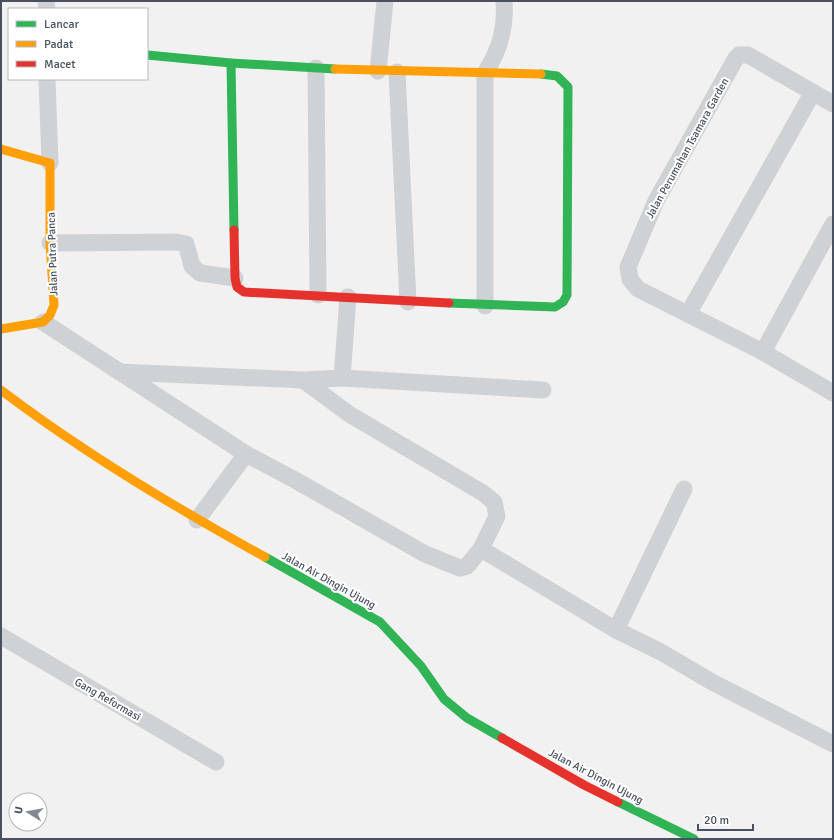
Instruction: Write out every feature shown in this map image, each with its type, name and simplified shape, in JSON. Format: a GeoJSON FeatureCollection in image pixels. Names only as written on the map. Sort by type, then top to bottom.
{"type":"FeatureCollection","features":[{"type":"Feature","properties":{"kind":"street"},"geometry":{"type":"LineString","coordinates":[[378,71],[384,1]]}},
{"type":"Feature","properties":{"kind":"street"},"geometry":{"type":"LineString","coordinates":[[486,306],[485,73],[496,57],[501,39],[505,14],[504,1]]}},
{"type":"Feature","properties":{"kind":"street"},"geometry":{"type":"LineString","coordinates":[[148,55],[316,68],[397,72],[546,74],[557,76],[568,87],[568,293],[562,304],[555,307],[486,306],[408,302],[318,295],[244,292],[237,287],[235,278],[231,62]]}},
{"type":"Feature","properties":{"kind":"street","name":"Jalan Perumahan Tsamara Garden"},"geometry":{"type":"LineString","coordinates":[[833,104],[748,55],[740,55],[736,58],[656,200],[628,267],[630,279],[638,289],[763,352],[833,393]]}},
{"type":"Feature","properties":{"kind":"street"},"geometry":{"type":"LineString","coordinates":[[316,68],[318,295]]}},
{"type":"Feature","properties":{"kind":"street"},"geometry":{"type":"LineString","coordinates":[[397,72],[408,302]]}},
{"type":"Feature","properties":{"kind":"street","name":"Jalan Putra Panca"},"geometry":{"type":"LineString","coordinates":[[43,322],[50,315],[54,305],[50,243],[50,164],[47,80]]}},
{"type":"Feature","properties":{"kind":"street"},"geometry":{"type":"LineString","coordinates":[[688,314],[813,92]]}},
{"type":"Feature","properties":{"kind":"street"},"geometry":{"type":"LineString","coordinates":[[1,149],[50,164]]}},
{"type":"Feature","properties":{"kind":"street"},"geometry":{"type":"LineString","coordinates":[[763,352],[833,224]]}},
{"type":"Feature","properties":{"kind":"street"},"geometry":{"type":"LineString","coordinates":[[50,243],[176,242],[186,244],[192,266],[200,273],[235,278]]}},
{"type":"Feature","properties":{"kind":"street"},"geometry":{"type":"LineString","coordinates":[[342,378],[348,297]]}},
{"type":"Feature","properties":{"kind":"street"},"geometry":{"type":"LineString","coordinates":[[1,329],[43,322],[246,454],[425,554],[460,568],[467,566],[482,549],[497,516],[494,502],[483,493],[349,414],[303,380]]}},
{"type":"Feature","properties":{"kind":"street"},"geometry":{"type":"LineString","coordinates":[[120,372],[303,380],[342,378],[543,390]]}},
{"type":"Feature","properties":{"kind":"street","name":"Jalan Air Dingin Ujung"},"geometry":{"type":"LineString","coordinates":[[1,390],[54,430],[197,520],[354,606],[380,622],[421,666],[444,699],[467,718],[584,784],[694,839]]}},
{"type":"Feature","properties":{"kind":"street"},"geometry":{"type":"LineString","coordinates":[[197,520],[246,454]]}},
{"type":"Feature","properties":{"kind":"street"},"geometry":{"type":"LineString","coordinates":[[616,630],[684,490]]}},
{"type":"Feature","properties":{"kind":"street"},"geometry":{"type":"LineString","coordinates":[[482,549],[616,630],[661,652],[712,682],[833,744]]}},
{"type":"Feature","properties":{"kind":"street","name":"Gang Reformasi"},"geometry":{"type":"LineString","coordinates":[[1,636],[216,762]]}},
{"type":"Feature","properties":{"kind":"traffic: fast"},"geometry":{"type":"LineString","coordinates":[[148,55],[231,63],[335,69]]}},
{"type":"Feature","properties":{"kind":"traffic: fast"},"geometry":{"type":"LineString","coordinates":[[231,63],[234,230]]}},
{"type":"Feature","properties":{"kind":"traffic: fast"},"geometry":{"type":"LineString","coordinates":[[449,303],[555,307],[563,302],[567,295],[568,87],[557,76],[541,74]]}},
{"type":"Feature","properties":{"kind":"traffic: fast"},"geometry":{"type":"LineString","coordinates":[[265,557],[380,622],[421,666],[444,699],[467,718],[502,738]]}},
{"type":"Feature","properties":{"kind":"traffic: fast"},"geometry":{"type":"LineString","coordinates":[[618,802],[694,839]]}},
{"type":"Feature","properties":{"kind":"traffic: slow"},"geometry":{"type":"LineString","coordinates":[[335,69],[541,74]]}},
{"type":"Feature","properties":{"kind":"traffic: slow"},"geometry":{"type":"LineString","coordinates":[[1,149],[50,163],[50,243],[54,305],[50,315],[43,322],[1,329]]}},
{"type":"Feature","properties":{"kind":"traffic: slow"},"geometry":{"type":"LineString","coordinates":[[1,390],[64,436],[163,499],[265,557]]}},
{"type":"Feature","properties":{"kind":"traffic: jam"},"geometry":{"type":"LineString","coordinates":[[234,230],[235,278],[237,287],[244,292],[449,303]]}},
{"type":"Feature","properties":{"kind":"traffic: jam"},"geometry":{"type":"LineString","coordinates":[[502,738],[584,785],[618,802]]}}]}
